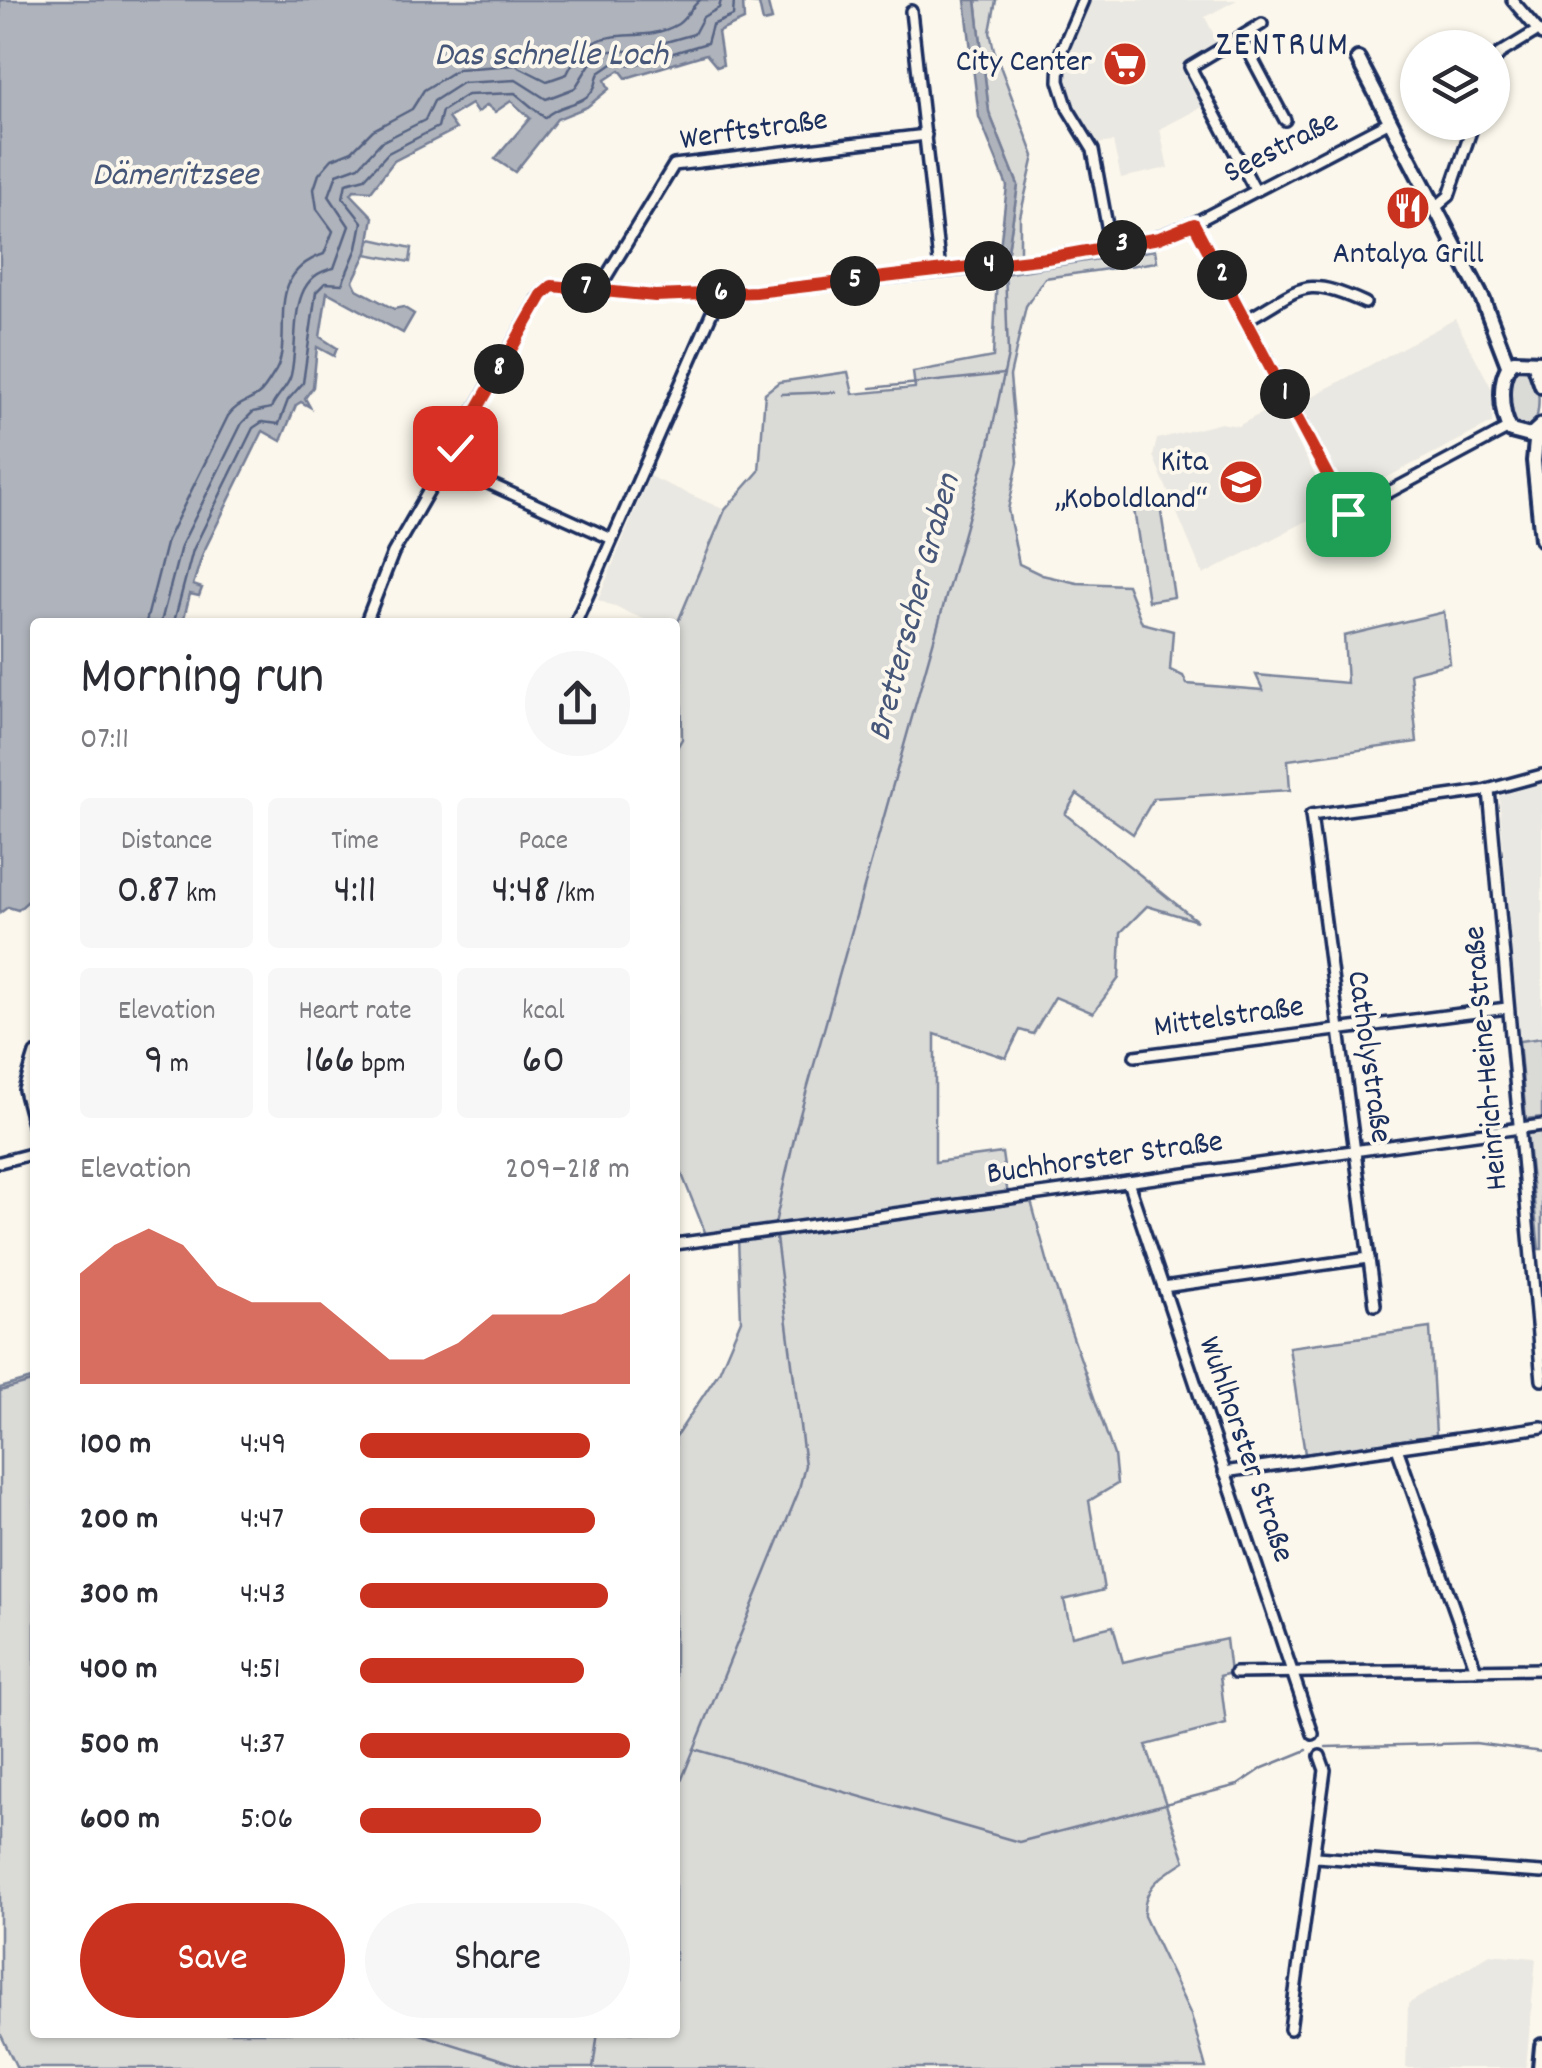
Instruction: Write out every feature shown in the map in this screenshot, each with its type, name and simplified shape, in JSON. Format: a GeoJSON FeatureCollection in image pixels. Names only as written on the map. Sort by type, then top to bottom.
{"type":"FeatureCollection","features":[{"type":"Feature","properties":{"kind":"main road"},"geometry":{"type":"LineString","coordinates":[[1358,59],[1500,335],[1508,365],[1503,378],[1508,428],[1522,436],[1534,461]]}},
{"type":"Feature","properties":{"kind":"main road"},"geometry":{"type":"LineString","coordinates":[[1500,335],[1533,361],[1542,377],[1542,386]]}},
{"type":"Feature","properties":{"kind":"main road"},"geometry":{"type":"LineString","coordinates":[[1508,365],[1533,361]]}},
{"type":"Feature","properties":{"kind":"main road"},"geometry":{"type":"LineString","coordinates":[[1522,436],[1540,428]]}},
{"type":"Feature","properties":{"kind":"main road"},"geometry":{"type":"LineString","coordinates":[[1540,428],[1534,461],[1542,539]]}},
{"type":"Feature","properties":{"kind":"main road"},"geometry":{"type":"LineString","coordinates":[[1540,2068],[1542,2046]]}},
{"type":"Feature","properties":{"kind":"street"},"geometry":{"type":"LineString","coordinates":[[1084,0],[1064,41],[1059,81],[1068,109],[1092,150],[1111,247]]}},
{"type":"Feature","properties":{"kind":"street"},"geometry":{"type":"LineString","coordinates":[[1510,48],[1540,33],[1512,0]]}},
{"type":"Feature","properties":{"kind":"street"},"geometry":{"type":"LineString","coordinates":[[911,12],[940,272]]}},
{"type":"Feature","properties":{"kind":"street"},"geometry":{"type":"LineString","coordinates":[[1262,24],[1240,35],[1285,120]]}},
{"type":"Feature","properties":{"kind":"street"},"geometry":{"type":"LineString","coordinates":[[1242,39],[1190,67],[1255,190]]}},
{"type":"Feature","properties":{"kind":"street","name":"Seestraße"},"geometry":{"type":"LineString","coordinates":[[446,464],[546,289],[561,285],[655,296],[720,294],[940,272],[1159,238],[1194,224],[1390,121]]}},
{"type":"Feature","properties":{"kind":"street","name":"Werftstraße"},"geometry":{"type":"LineString","coordinates":[[598,290],[674,165],[926,135]]}},
{"type":"Feature","properties":{"kind":"street"},"geometry":{"type":"LineString","coordinates":[[1435,208],[1449,196],[1468,140]]}},
{"type":"Feature","properties":{"kind":"street"},"geometry":{"type":"LineString","coordinates":[[1194,224],[1348,514],[1508,428]]}},
{"type":"Feature","properties":{"kind":"street"},"geometry":{"type":"LineString","coordinates":[[1246,320],[1306,286],[1327,286],[1366,302]]}},
{"type":"Feature","properties":{"kind":"street"},"geometry":{"type":"LineString","coordinates":[[578,618],[720,294]]}},
{"type":"Feature","properties":{"kind":"street"},"geometry":{"type":"LineString","coordinates":[[368,618],[393,554],[446,464],[612,539]]}},
{"type":"Feature","properties":{"kind":"street"},"geometry":{"type":"LineString","coordinates":[[1489,790],[1542,775]]}},
{"type":"Feature","properties":{"kind":"street","name":"Catholystraße"},"geometry":{"type":"LineString","coordinates":[[1376,1305],[1311,815],[1489,790]]}},
{"type":"Feature","properties":{"kind":"street","name":"Heinrich-Heine-Straße"},"geometry":{"type":"LineString","coordinates":[[1489,790],[1542,1380]]}},
{"type":"Feature","properties":{"kind":"street","name":"Mittelstraße"},"geometry":{"type":"LineString","coordinates":[[1135,1056],[1507,1008]]}},
{"type":"Feature","properties":{"kind":"street"},"geometry":{"type":"LineString","coordinates":[[30,1070],[24,1090],[30,1113]]}},
{"type":"Feature","properties":{"kind":"street","name":"Buchhorster Straße"},"geometry":{"type":"LineString","coordinates":[[680,1243],[1542,1125]]}},
{"type":"Feature","properties":{"kind":"street"},"geometry":{"type":"LineString","coordinates":[[0,1162],[30,1154]]}},
{"type":"Feature","properties":{"kind":"street","name":"Wuhlhorster Straße"},"geometry":{"type":"LineString","coordinates":[[1128,1182],[1313,1734]]}},
{"type":"Feature","properties":{"kind":"street"},"geometry":{"type":"LineString","coordinates":[[1162,1287],[1369,1258]]}},
{"type":"Feature","properties":{"kind":"street"},"geometry":{"type":"LineString","coordinates":[[1224,1472],[1542,1427]]}},
{"type":"Feature","properties":{"kind":"street"},"geometry":{"type":"LineString","coordinates":[[1397,1448],[1476,1670]]}},
{"type":"Feature","properties":{"kind":"street"},"geometry":{"type":"LineString","coordinates":[[1235,1674],[1542,1669]]}},
{"type":"Feature","properties":{"kind":"street"},"geometry":{"type":"LineString","coordinates":[[1290,2029],[1326,1770],[1320,1756]]}},
{"type":"Feature","properties":{"kind":"street"},"geometry":{"type":"LineString","coordinates":[[1316,1857],[1542,1873]]}},
{"type":"Feature","properties":{"kind":"shaded area"},"geometry":{"type":"Polygon","coordinates":[[[976,0],[996,0],[990,32],[994,50],[1034,156],[1020,217],[1020,255],[1007,257],[1018,185],[989,112],[976,0]]]}},
{"type":"Feature","properties":{"kind":"shaded area"},"geometry":{"type":"Polygon","coordinates":[[[1089,0],[1237,0],[1205,17],[1219,45],[1184,64],[1206,105],[1160,129],[1168,168],[1121,178],[1113,142],[1095,144],[1067,96],[1065,47],[1089,0]]]}},
{"type":"Feature","properties":{"kind":"shaded area"},"geometry":{"type":"Polygon","coordinates":[[[371,239],[412,248],[410,262],[366,254],[371,239]]]}},
{"type":"Feature","properties":{"kind":"shaded area"},"geometry":{"type":"Polygon","coordinates":[[[1155,250],[1157,262],[1045,278],[1026,306],[1010,376],[1018,462],[1008,510],[1019,564],[1042,575],[1077,583],[1127,585],[1142,623],[1173,631],[1170,670],[1183,676],[1187,684],[1263,690],[1256,675],[1347,683],[1344,636],[1444,612],[1450,663],[1410,673],[1417,742],[1288,760],[1290,790],[1154,798],[1133,834],[1077,794],[1065,814],[1197,921],[1147,906],[1121,932],[1119,978],[1093,1013],[1055,997],[1033,1034],[1020,1030],[1006,1058],[935,1034],[935,1162],[1002,1153],[1009,1203],[1031,1201],[1051,1274],[1114,1455],[1117,1484],[1089,1501],[1104,1590],[1064,1600],[1072,1636],[1113,1626],[1123,1662],[1226,1639],[1230,1673],[1220,1676],[1226,1724],[1146,1745],[1185,1861],[1150,1889],[1144,1916],[1191,2015],[1206,2068],[17,2068],[0,2033],[0,1388],[30,1379],[30,2038],[680,2038],[680,1430],[719,1372],[741,1320],[738,1237],[707,1237],[680,1170],[680,618],[725,510],[759,471],[765,393],[779,382],[848,372],[853,394],[915,388],[913,372],[993,357],[997,275],[1155,250]]]}},
{"type":"Feature","properties":{"kind":"shaded area"},"geometry":{"type":"Polygon","coordinates":[[[1455,319],[1493,391],[1492,423],[1347,498],[1300,403],[1455,319]]]}},
{"type":"Feature","properties":{"kind":"shaded area"},"geometry":{"type":"Polygon","coordinates":[[[1515,365],[1530,366],[1536,380],[1538,408],[1530,430],[1515,426],[1510,411],[1509,387],[1515,365]]]}},
{"type":"Feature","properties":{"kind":"shaded area","name":"Kita „Koboldland“"},"geometry":{"type":"Polygon","coordinates":[[[1278,404],[1332,508],[1203,575],[1153,456],[1157,439],[1221,423],[1238,426],[1278,404]]]}},
{"type":"Feature","properties":{"kind":"shaded area"},"geometry":{"type":"Polygon","coordinates":[[[649,476],[725,510],[680,618],[641,618],[598,600],[649,476]]]}},
{"type":"Feature","properties":{"kind":"shaded area"},"geometry":{"type":"Polygon","coordinates":[[[1159,499],[1174,597],[1148,601],[1133,503],[1159,499]]]}},
{"type":"Feature","properties":{"kind":"shaded area"},"geometry":{"type":"Polygon","coordinates":[[[1542,783],[1542,1038],[1519,1041],[1499,796],[1542,783]]]}},
{"type":"Feature","properties":{"kind":"shaded area"},"geometry":{"type":"Polygon","coordinates":[[[1542,1038],[1542,1117],[1526,1119],[1519,1041],[1542,1038]]]}},
{"type":"Feature","properties":{"kind":"shaded area"},"geometry":{"type":"Polygon","coordinates":[[[1542,1132],[1542,1249],[1539,1249],[1527,1134],[1542,1132]]]}},
{"type":"Feature","properties":{"kind":"shaded area"},"geometry":{"type":"Polygon","coordinates":[[[1430,1328],[1436,1435],[1305,1454],[1289,1347],[1430,1328]]]}},
{"type":"Feature","properties":{"kind":"shaded area"},"geometry":{"type":"Polygon","coordinates":[[[1490,1954],[1536,1958],[1526,2068],[1406,2068],[1408,2004],[1490,1954]]]}},
{"type":"Feature","properties":{"kind":"water","name":"Dämeritzsee"},"geometry":{"type":"Polygon","coordinates":[[[0,0],[767,0],[772,20],[763,22],[759,4],[743,2],[744,20],[718,32],[723,65],[717,67],[706,54],[626,78],[620,70],[605,80],[609,89],[587,107],[557,119],[515,172],[495,159],[530,118],[511,101],[495,112],[487,105],[477,113],[471,104],[448,118],[456,129],[394,161],[371,191],[354,190],[351,194],[373,217],[367,252],[353,281],[357,289],[394,309],[403,307],[414,314],[403,333],[327,292],[320,337],[337,348],[334,356],[317,347],[313,387],[305,398],[310,407],[301,402],[296,405],[281,441],[263,431],[203,553],[193,585],[202,588],[199,596],[190,594],[184,618],[30,618],[30,899],[18,910],[8,907],[0,913],[0,0]]]}},
{"type":"Feature","properties":{"kind":"water"},"geometry":{"type":"Polygon","coordinates":[[[965,0],[976,0],[989,112],[1018,185],[1007,257],[1001,258],[1007,186],[979,117],[965,0]]]}},
{"type":"Feature","properties":{"kind":"waterway","name":"Bretterscher Graben"},"geometry":{"type":"LineString","coordinates":[[775,1224],[797,1125],[989,444],[1008,355],[1005,268]]}},
{"type":"Feature","properties":{"kind":"waterway"},"geometry":{"type":"LineString","coordinates":[[871,388],[1004,374]]}},
{"type":"Feature","properties":{"kind":"waterway"},"geometry":{"type":"LineString","coordinates":[[781,394],[836,392]]}},
{"type":"Feature","properties":{"kind":"waterway","name":"Bretterscher Graben"},"geometry":{"type":"LineString","coordinates":[[680,1784],[798,1493],[805,1465],[776,1238]]}},
{"type":"Feature","properties":{"kind":"waterway"},"geometry":{"type":"LineString","coordinates":[[0,1391],[30,1382]]}},
{"type":"Feature","properties":{"kind":"waterway"},"geometry":{"type":"LineString","coordinates":[[1326,1747],[1475,1743],[1542,1752]]}},
{"type":"Feature","properties":{"kind":"waterway"},"geometry":{"type":"LineString","coordinates":[[694,1749],[1019,1842],[1238,1785],[1263,1768],[1307,1750]]}},
{"type":"Feature","properties":{"kind":"waterway"},"geometry":{"type":"LineString","coordinates":[[433,2038],[528,2068]]}},
{"type":"Feature","properties":{"kind":"waterway","name":"Bretterscher Graben"},"geometry":{"type":"LineString","coordinates":[[593,2068],[597,2038]]}},
{"type":"Feature","properties":{"kind":"place","name":"City Center"},"geometry":{"type":"Point","coordinates":[1125,64]}},
{"type":"Feature","properties":{"kind":"place","name":"Antalya Grill"},"geometry":{"type":"Point","coordinates":[1408,208]}},
{"type":"Feature","properties":{"kind":"place","name":"Kita „Koboldland“"},"geometry":{"type":"Point","coordinates":[1241,482]}},
{"type":"Feature","properties":{"kind":"district","name":"ZENTRUM"},"geometry":{"type":"Point","coordinates":[1283,47]}},
{"type":"Feature","properties":{"kind":"route"},"geometry":{"type":"LineString","coordinates":[[455,448],[542,295],[552,286],[655,296],[756,292],[1047,258],[1159,238],[1194,224],[1348,514]]}},
{"type":"Feature","properties":{"kind":"water label","name":"Das schnelle Loch"},"geometry":{"type":"Point","coordinates":[551,57]}}]}
